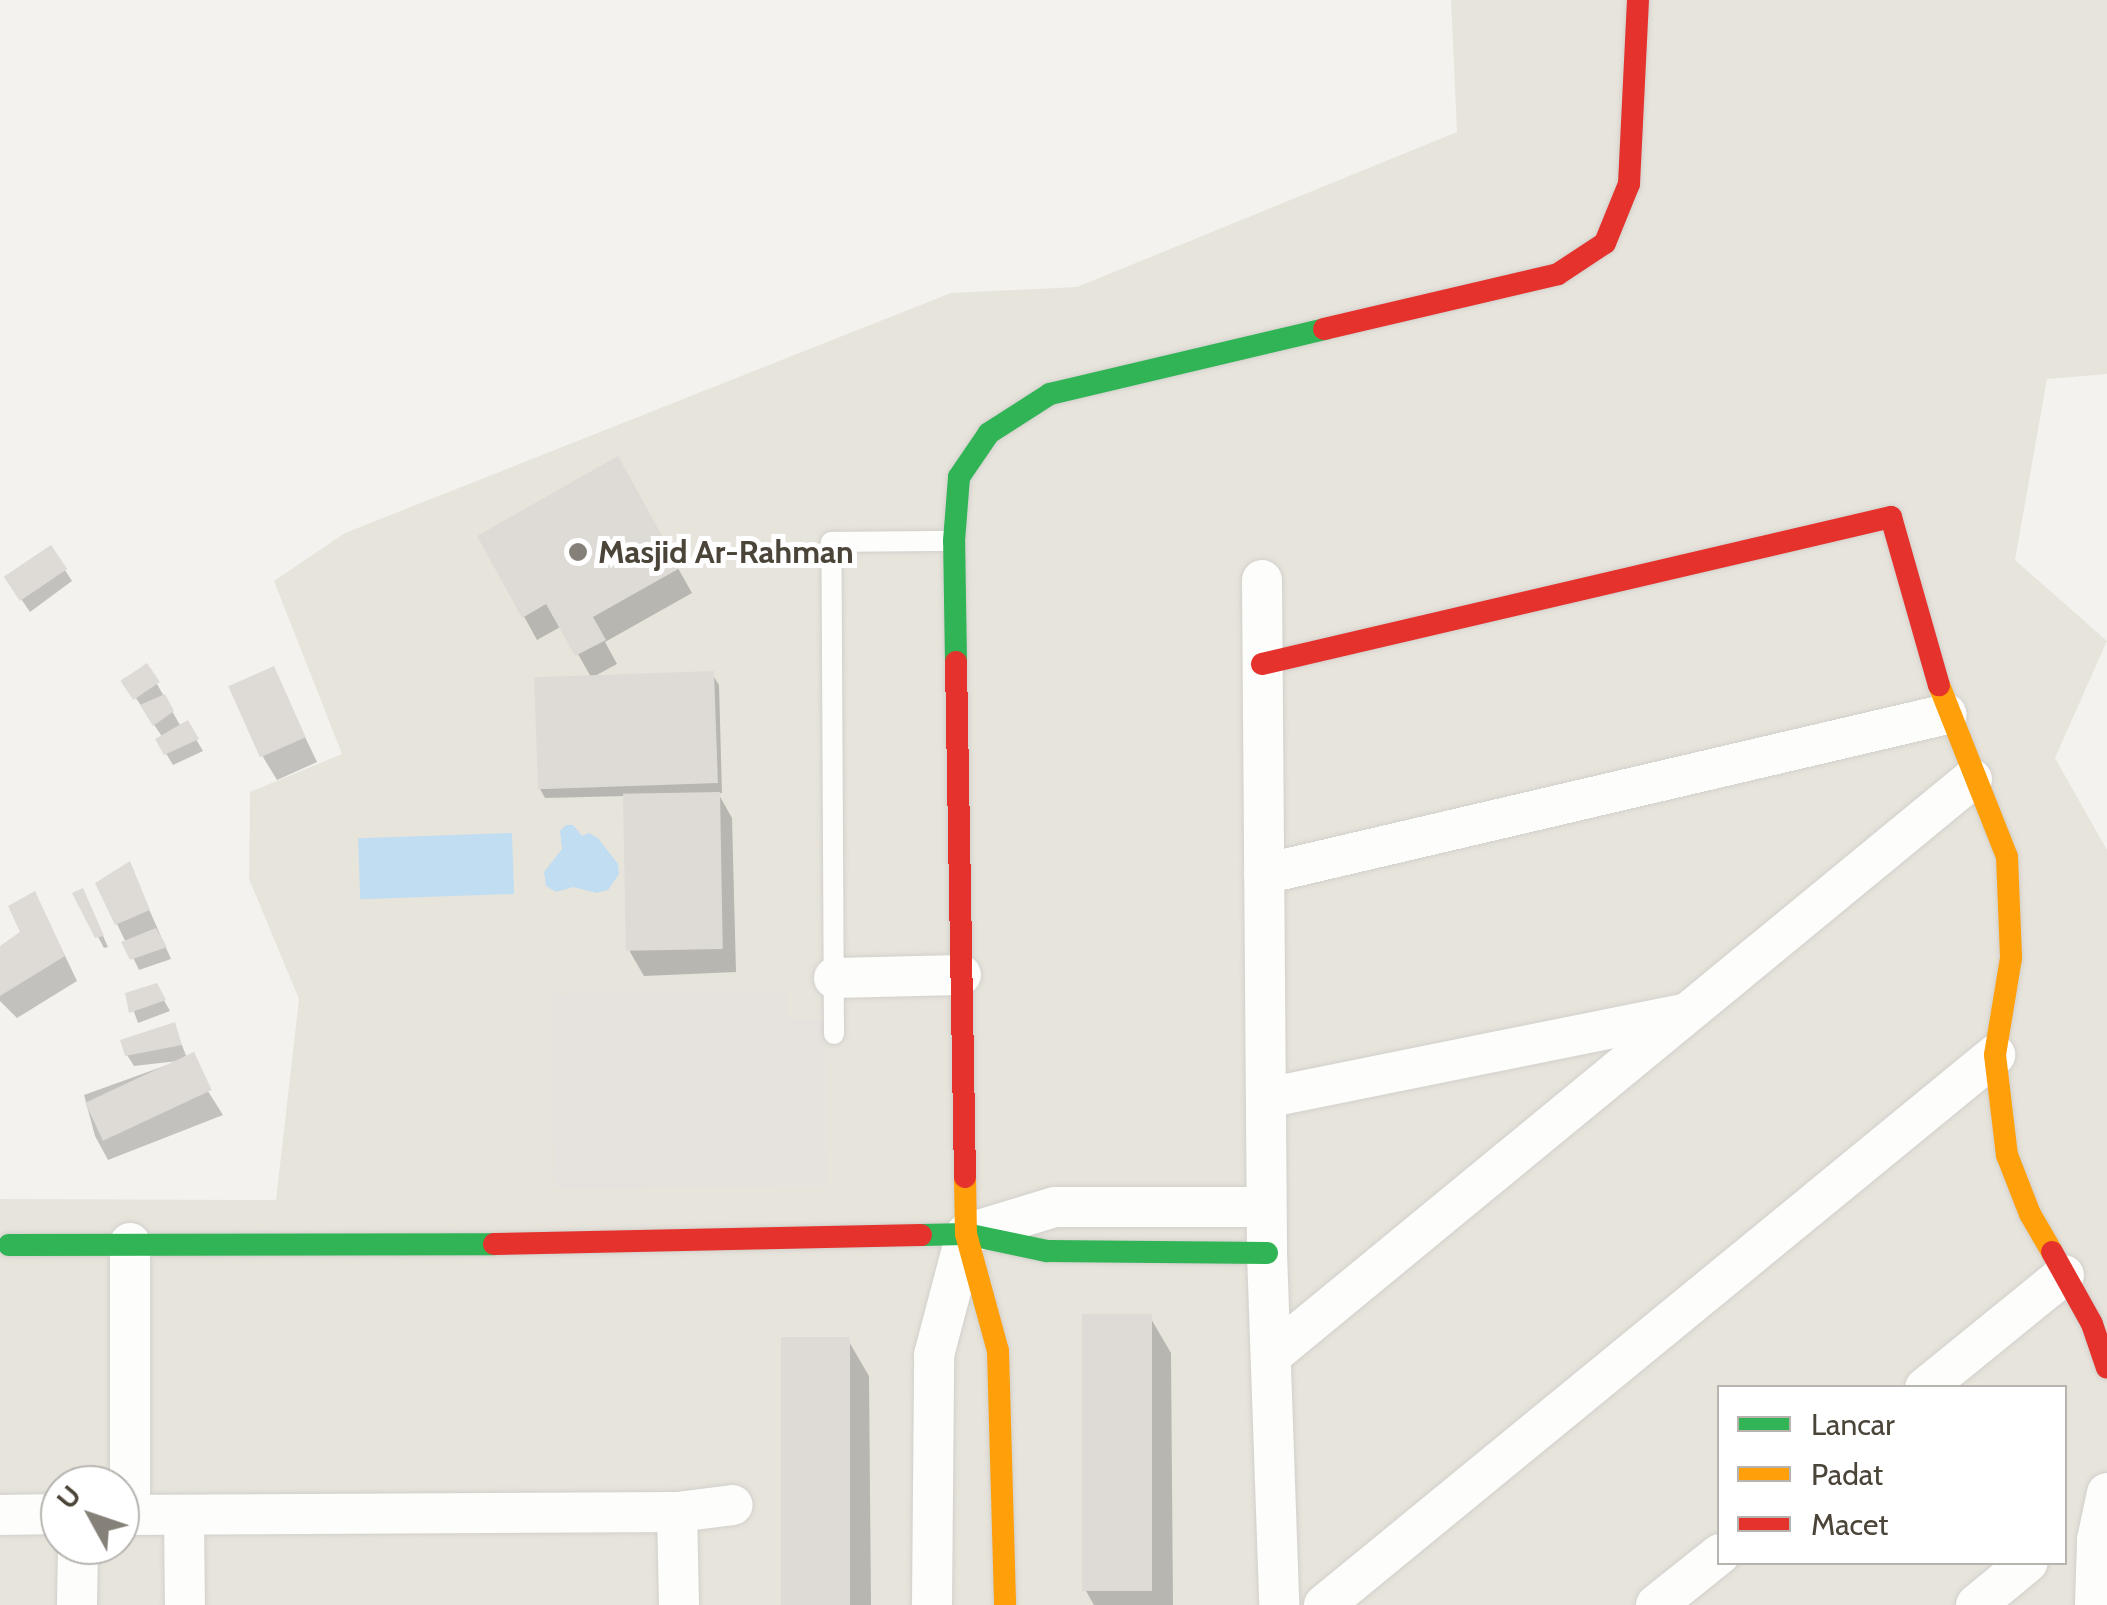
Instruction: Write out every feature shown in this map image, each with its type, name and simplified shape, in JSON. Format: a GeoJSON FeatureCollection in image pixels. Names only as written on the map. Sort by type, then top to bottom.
{"type":"FeatureCollection","features":[{"type":"Feature","properties":{"kind":"street"},"geometry":{"type":"LineString","coordinates":[[1005,1605],[998,1352],[966,1234],[954,540],[959,477],[989,433],[1050,394],[1558,274],[1605,243],[1629,184],[1638,0]]}},
{"type":"Feature","properties":{"kind":"street"},"geometry":{"type":"LineString","coordinates":[[1262,664],[1890,516],[1947,714],[2007,857],[2011,958],[1995,1055],[2007,1155],[2030,1214],[2092,1324],[2107,1368]]}},
{"type":"Feature","properties":{"kind":"street"},"geometry":{"type":"LineString","coordinates":[[1262,580],[1266,1207],[1279,1605]]}},
{"type":"Feature","properties":{"kind":"street"},"geometry":{"type":"LineString","coordinates":[[1264,874],[1947,714]]}},
{"type":"Feature","properties":{"kind":"street"},"geometry":{"type":"LineString","coordinates":[[1273,1354],[1972,779]]}},
{"type":"Feature","properties":{"kind":"street"},"geometry":{"type":"LineString","coordinates":[[834,978],[962,975]]}},
{"type":"Feature","properties":{"kind":"street"},"geometry":{"type":"LineString","coordinates":[[1266,1098],[1687,1013]]}},
{"type":"Feature","properties":{"kind":"street"},"geometry":{"type":"LineString","coordinates":[[1324,1605],[1995,1055]]}},
{"type":"Feature","properties":{"kind":"street"},"geometry":{"type":"LineString","coordinates":[[966,1234],[1056,1208],[1266,1207]]}},
{"type":"Feature","properties":{"kind":"street"},"geometry":{"type":"LineString","coordinates":[[932,1605],[934,1355],[966,1234]]}},
{"type":"Feature","properties":{"kind":"street"},"geometry":{"type":"LineString","coordinates":[[9,1245],[418,1246],[966,1234],[1047,1251],[1267,1253]]}},
{"type":"Feature","properties":{"kind":"street"},"geometry":{"type":"LineString","coordinates":[[126,1465],[130,1243]]}},
{"type":"Feature","properties":{"kind":"street"},"geometry":{"type":"LineString","coordinates":[[1929,1385],[2064,1275]]}},
{"type":"Feature","properties":{"kind":"street"},"geometry":{"type":"LineString","coordinates":[[2095,1605],[2081,1542],[2107,1493]]}},
{"type":"Feature","properties":{"kind":"street"},"geometry":{"type":"LineString","coordinates":[[140,1515],[677,1512],[733,1504]]}},
{"type":"Feature","properties":{"kind":"street"},"geometry":{"type":"LineString","coordinates":[[677,1512],[678,1605]]}},
{"type":"Feature","properties":{"kind":"street"},"geometry":{"type":"LineString","coordinates":[[0,1515],[40,1514]]}},
{"type":"Feature","properties":{"kind":"street"},"geometry":{"type":"LineString","coordinates":[[184,1516],[185,1605]]}},
{"type":"Feature","properties":{"kind":"street"},"geometry":{"type":"LineString","coordinates":[[1656,1605],[1717,1556]]}},
{"type":"Feature","properties":{"kind":"street"},"geometry":{"type":"LineString","coordinates":[[77,1605],[78,1565]]}},
{"type":"Feature","properties":{"kind":"street"},"geometry":{"type":"LineString","coordinates":[[1976,1605],[2024,1565]]}},
{"type":"Feature","properties":{"kind":"lane"},"geometry":{"type":"LineString","coordinates":[[834,1034],[830,542],[954,540]]}},
{"type":"Feature","properties":{"kind":"shaded area"},"geometry":{"type":"Polygon","coordinates":[[[1451,0],[2107,0],[2107,374],[2047,379],[2015,560],[2107,641],[2055,758],[2107,850],[2107,1605],[0,1605],[0,1199],[276,1200],[299,999],[249,879],[250,792],[342,754],[274,581],[345,533],[951,293],[1077,287],[1457,132],[1451,0]]]}},
{"type":"Feature","properties":{"kind":"shaded area"},"geometry":{"type":"Polygon","coordinates":[[[787,991],[787,1019],[825,1019],[827,1186],[554,1189],[553,994],[787,991]]]}},
{"type":"Feature","properties":{"kind":"water"},"geometry":{"type":"Polygon","coordinates":[[[573,825],[582,836],[589,833],[598,838],[618,864],[619,874],[608,890],[597,893],[573,887],[556,892],[546,886],[544,872],[562,849],[560,831],[573,825]]]}},
{"type":"Feature","properties":{"kind":"water"},"geometry":{"type":"Polygon","coordinates":[[[512,833],[514,894],[360,899],[358,838],[512,833]]]}},
{"type":"Feature","properties":{"kind":"building","name":"Masjid Ar-Rahman"},"geometry":{"type":"Polygon","coordinates":[[[618,456],[680,568],[593,617],[606,640],[575,656],[546,604],[522,618],[477,536],[618,456]]]}},
{"type":"Feature","properties":{"kind":"building"},"geometry":{"type":"Polygon","coordinates":[[[51,545],[67,569],[20,601],[4,577],[51,545]]]}},
{"type":"Feature","properties":{"kind":"building"},"geometry":{"type":"Polygon","coordinates":[[[147,663],[160,682],[133,700],[120,681],[147,663]]]}},
{"type":"Feature","properties":{"kind":"building"},"geometry":{"type":"Polygon","coordinates":[[[274,666],[306,737],[260,758],[228,686],[274,666]]]}},
{"type":"Feature","properties":{"kind":"building"},"geometry":{"type":"Polygon","coordinates":[[[714,671],[718,783],[538,789],[534,677],[714,671]]]}},
{"type":"Feature","properties":{"kind":"building"},"geometry":{"type":"Polygon","coordinates":[[[165,694],[174,711],[153,726],[140,705],[165,694]]]}},
{"type":"Feature","properties":{"kind":"building"},"geometry":{"type":"Polygon","coordinates":[[[188,720],[199,739],[164,755],[155,739],[188,720]]]}},
{"type":"Feature","properties":{"kind":"building"},"geometry":{"type":"Polygon","coordinates":[[[720,792],[723,949],[626,951],[623,794],[720,792]]]}},
{"type":"Feature","properties":{"kind":"building"},"geometry":{"type":"Polygon","coordinates":[[[130,861],[150,910],[115,925],[95,883],[130,861]]]}},
{"type":"Feature","properties":{"kind":"building"},"geometry":{"type":"Polygon","coordinates":[[[83,888],[104,936],[95,938],[72,893],[83,888]]]}},
{"type":"Feature","properties":{"kind":"building"},"geometry":{"type":"Polygon","coordinates":[[[35,891],[65,956],[0,996],[0,946],[20,932],[8,906],[35,891]]]}},
{"type":"Feature","properties":{"kind":"building"},"geometry":{"type":"Polygon","coordinates":[[[156,928],[167,947],[130,960],[121,942],[156,928]]]}},
{"type":"Feature","properties":{"kind":"building"},"geometry":{"type":"Polygon","coordinates":[[[157,983],[166,1000],[129,1013],[125,993],[157,983]]]}},
{"type":"Feature","properties":{"kind":"building"},"geometry":{"type":"Polygon","coordinates":[[[175,1022],[182,1045],[125,1056],[120,1040],[175,1022]]]}},
{"type":"Feature","properties":{"kind":"building"},"geometry":{"type":"Polygon","coordinates":[[[194,1052],[212,1090],[103,1141],[85,1103],[194,1052]]]}},
{"type":"Feature","properties":{"kind":"building"},"geometry":{"type":"Polygon","coordinates":[[[1082,1314],[1152,1314],[1152,1591],[1082,1591],[1082,1314]]]}},
{"type":"Feature","properties":{"kind":"building"},"geometry":{"type":"Polygon","coordinates":[[[781,1337],[850,1337],[850,1605],[781,1605],[781,1337]]]}},
{"type":"Feature","properties":{"kind":"traffic: fast"},"geometry":{"type":"LineString","coordinates":[[956,662],[954,541],[959,477],[989,433],[1050,394],[1324,329]]}},
{"type":"Feature","properties":{"kind":"traffic: fast"},"geometry":{"type":"LineString","coordinates":[[921,1235],[966,1234],[1047,1251],[1267,1253]]}},
{"type":"Feature","properties":{"kind":"traffic: fast"},"geometry":{"type":"LineString","coordinates":[[9,1245],[494,1244]]}},
{"type":"Feature","properties":{"kind":"traffic: slow"},"geometry":{"type":"LineString","coordinates":[[1939,685],[2007,857],[2011,958],[1995,1055],[2007,1155],[2030,1214],[2052,1252]]}},
{"type":"Feature","properties":{"kind":"traffic: slow"},"geometry":{"type":"LineString","coordinates":[[965,1177],[966,1234],[998,1351],[1005,1605]]}},
{"type":"Feature","properties":{"kind":"traffic: jam"},"geometry":{"type":"LineString","coordinates":[[1324,329],[1558,274],[1605,243],[1629,184],[1638,0]]}},
{"type":"Feature","properties":{"kind":"traffic: jam"},"geometry":{"type":"LineString","coordinates":[[1262,664],[1891,517],[1939,685]]}},
{"type":"Feature","properties":{"kind":"traffic: jam"},"geometry":{"type":"LineString","coordinates":[[956,662],[965,1177]]}},
{"type":"Feature","properties":{"kind":"traffic: jam"},"geometry":{"type":"LineString","coordinates":[[494,1244],[921,1235]]}},
{"type":"Feature","properties":{"kind":"traffic: jam"},"geometry":{"type":"LineString","coordinates":[[2052,1252],[2092,1324],[2107,1368]]}},
{"type":"Feature","properties":{"kind":"place","name":"Masjid Ar-Rahman"},"geometry":{"type":"Point","coordinates":[578,552]}}]}
